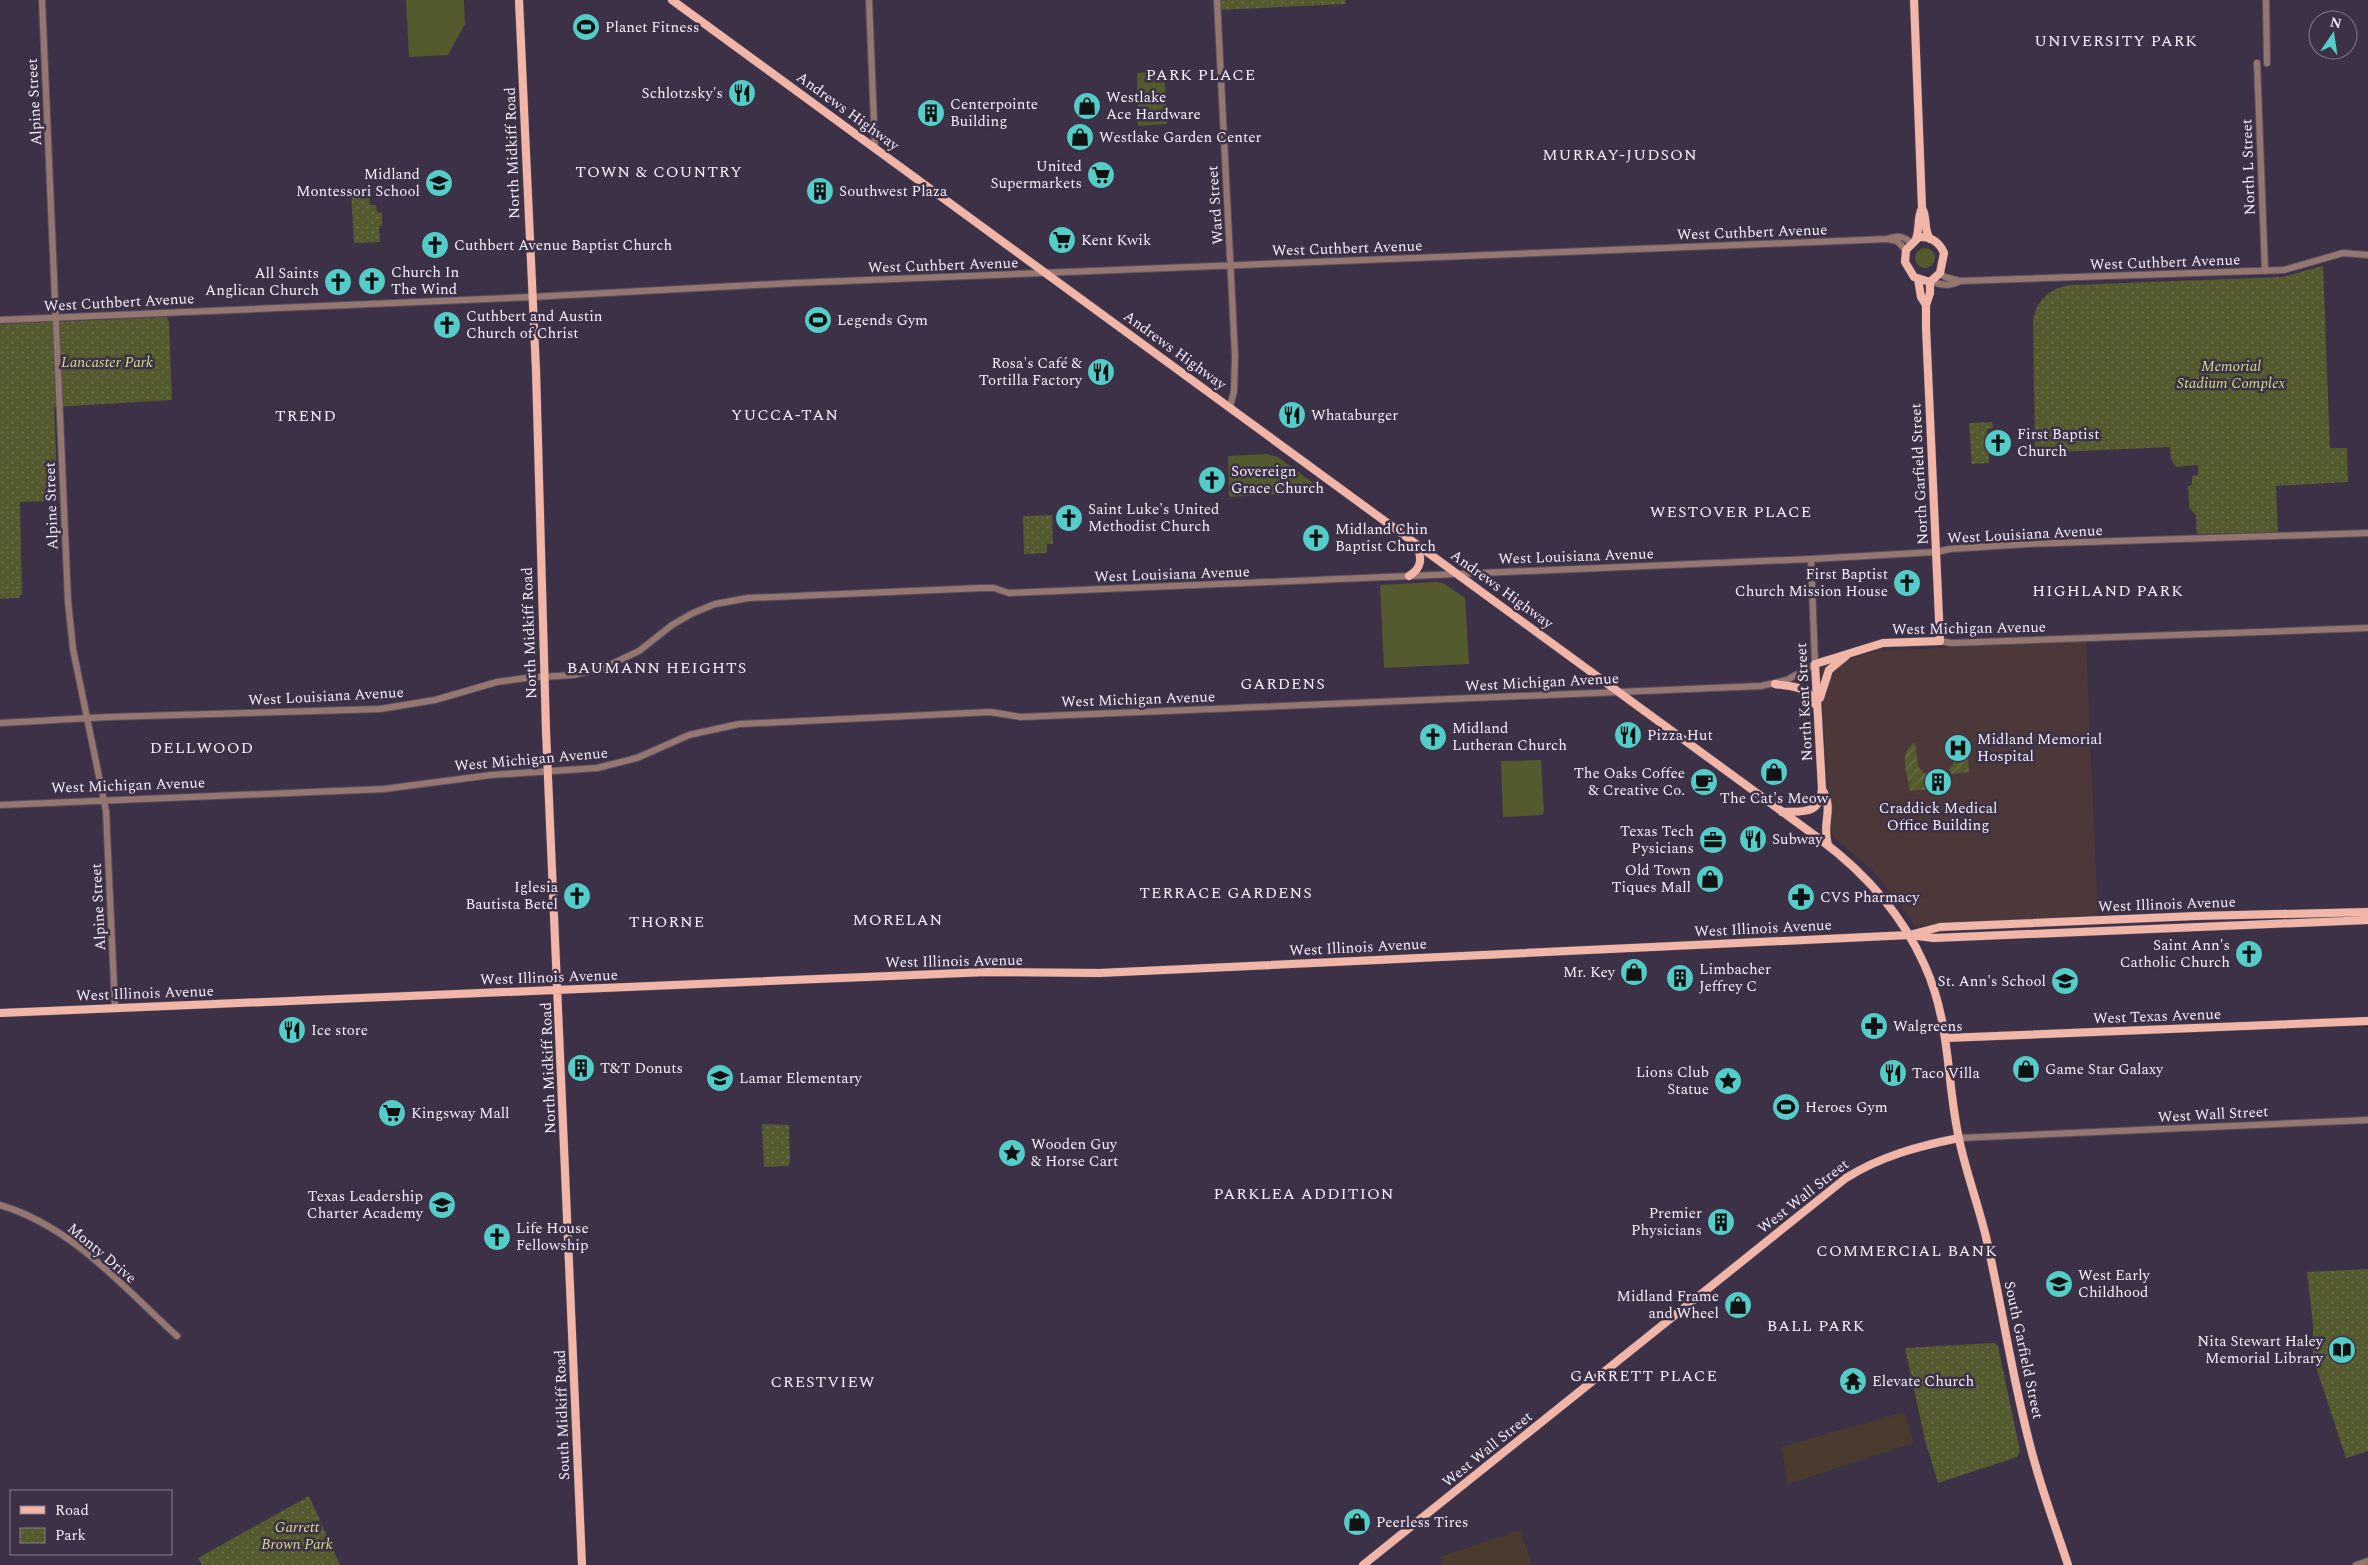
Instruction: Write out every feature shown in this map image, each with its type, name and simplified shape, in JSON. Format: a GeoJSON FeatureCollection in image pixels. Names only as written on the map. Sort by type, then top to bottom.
{"type":"FeatureCollection","features":[{"type":"Feature","properties":{"kind":"main road","name":"North Midkiff Road"},"geometry":{"type":"LineString","coordinates":[[519,0],[536,370],[535,390],[544,677],[570,1265]]}},
{"type":"Feature","properties":{"kind":"main road","name":"Andrews Highway"},"geometry":{"type":"LineString","coordinates":[[672,0],[1828,845],[1875,890],[1909,935],[1931,980],[1946,1038],[1959,1138]]}},
{"type":"Feature","properties":{"kind":"main road"},"geometry":{"type":"LineString","coordinates":[[1914,0],[1922,208],[1918,216],[1919,229],[1914,241],[1906,250],[1905,262],[1910,272],[1918,279],[1931,282]]}},
{"type":"Feature","properties":{"kind":"main road"},"geometry":{"type":"LineString","coordinates":[[1922,208],[1925,212],[1926,233],[1941,247],[1944,253],[1940,273],[1931,282],[1926,305]]}},
{"type":"Feature","properties":{"kind":"main road"},"geometry":{"type":"LineString","coordinates":[[1914,241],[1925,237],[1930,238]]}},
{"type":"Feature","properties":{"kind":"main road"},"geometry":{"type":"LineString","coordinates":[[1918,279],[1921,297],[1926,305]]}},
{"type":"Feature","properties":{"kind":"main road","name":"North Garfield Street"},"geometry":{"type":"LineString","coordinates":[[1926,305],[1940,641]]}},
{"type":"Feature","properties":{"kind":"main road"},"geometry":{"type":"LineString","coordinates":[[1409,576],[1421,564],[1417,546]]}},
{"type":"Feature","properties":{"kind":"main road","name":"West Michigan Avenue"},"geometry":{"type":"LineString","coordinates":[[1815,664],[1883,644],[1940,641]]}},
{"type":"Feature","properties":{"kind":"main road"},"geometry":{"type":"LineString","coordinates":[[1817,710],[1823,684],[1829,670],[1849,654]]}},
{"type":"Feature","properties":{"kind":"main road","name":"North Kent Street"},"geometry":{"type":"LineString","coordinates":[[1815,664],[1822,789],[1828,799],[1824,832],[1828,845]]}},
{"type":"Feature","properties":{"kind":"main road"},"geometry":{"type":"LineString","coordinates":[[1775,684],[1798,687],[1808,691],[1817,710]]}},
{"type":"Feature","properties":{"kind":"main road"},"geometry":{"type":"LineString","coordinates":[[1782,812],[1815,808],[1820,802],[1822,789]]}},
{"type":"Feature","properties":{"kind":"main road","name":"West Illinois Avenue"},"geometry":{"type":"LineString","coordinates":[[1909,935],[1940,927],[2196,916],[2368,912]]}},
{"type":"Feature","properties":{"kind":"main road","name":"West Illinois Avenue"},"geometry":{"type":"LineString","coordinates":[[0,1012],[988,972],[1032,974],[1124,972],[1909,935],[1934,938],[2368,920]]}},
{"type":"Feature","properties":{"kind":"main road","name":"West Texas Avenue"},"geometry":{"type":"LineString","coordinates":[[1946,1038],[2368,1020]]}},
{"type":"Feature","properties":{"kind":"main road","name":"West Wall Street"},"geometry":{"type":"LineString","coordinates":[[1363,1565],[1846,1178],[1870,1164],[1901,1152],[1959,1138]]}},
{"type":"Feature","properties":{"kind":"main road","name":"South Garfield Street"},"geometry":{"type":"LineString","coordinates":[[1959,1138],[1986,1237],[2030,1446],[2068,1565]]}},
{"type":"Feature","properties":{"kind":"main road","name":"South Midkiff Road"},"geometry":{"type":"LineString","coordinates":[[570,1265],[582,1565]]}},
{"type":"Feature","properties":{"kind":"street","name":"Alpine Street"},"geometry":{"type":"LineString","coordinates":[[42,0],[68,602],[73,650],[104,799],[115,1008]]}},
{"type":"Feature","properties":{"kind":"street"},"geometry":{"type":"LineString","coordinates":[[869,0],[875,148]]}},
{"type":"Feature","properties":{"kind":"street","name":"Ward Street"},"geometry":{"type":"LineString","coordinates":[[1218,0],[1220,83],[1231,265],[1235,380],[1230,407]]}},
{"type":"Feature","properties":{"kind":"street"},"geometry":{"type":"LineString","coordinates":[[2266,0],[2268,63]]}},
{"type":"Feature","properties":{"kind":"street","name":"North L Street"},"geometry":{"type":"LineString","coordinates":[[2257,63],[2265,270]]}},
{"type":"Feature","properties":{"kind":"street","name":"West Cuthbert Avenue"},"geometry":{"type":"LineString","coordinates":[[0,320],[532,297],[794,283],[1887,239],[1896,236],[1914,241]]}},
{"type":"Feature","properties":{"kind":"street"},"geometry":{"type":"LineString","coordinates":[[1887,239],[1897,242],[1906,250]]}},
{"type":"Feature","properties":{"kind":"street","name":"West Cuthbert Avenue"},"geometry":{"type":"LineString","coordinates":[[1931,282],[1939,285],[1952,285],[1960,282],[2284,270],[2343,253],[2368,255]]}},
{"type":"Feature","properties":{"kind":"street","name":"West Cuthbert Avenue"},"geometry":{"type":"LineString","coordinates":[[1940,273],[1944,277],[1960,282]]}},
{"type":"Feature","properties":{"kind":"street","name":"West Louisiana Avenue"},"geometry":{"type":"LineString","coordinates":[[0,723],[380,709],[435,700],[497,682],[573,675],[608,666],[639,652],[672,625],[693,613],[715,604],[741,599],[992,588],[1009,593],[1811,558],[2061,543],[2368,534]]}},
{"type":"Feature","properties":{"kind":"street","name":"North Kent Street"},"geometry":{"type":"LineString","coordinates":[[1811,558],[1815,664]]}},
{"type":"Feature","properties":{"kind":"street","name":"West Michigan Avenue"},"geometry":{"type":"LineString","coordinates":[[1940,641],[1951,643],[2368,628]]}},
{"type":"Feature","properties":{"kind":"street","name":"West Michigan Avenue"},"geometry":{"type":"LineString","coordinates":[[0,804],[366,790],[491,774],[596,768],[620,764],[689,735],[738,724],[990,712],[1021,717],[1718,689],[1775,684],[1815,664]]}},
{"type":"Feature","properties":{"kind":"street","name":"West Wall Street"},"geometry":{"type":"LineString","coordinates":[[1959,1138],[2368,1120]]}},
{"type":"Feature","properties":{"kind":"street","name":"Monty Drive"},"geometry":{"type":"LineString","coordinates":[[0,1205],[30,1216],[70,1240],[176,1336]]}},
{"type":"Feature","properties":{"kind":"street"},"geometry":{"type":"LineString","coordinates":[[2356,1565],[2368,1561]]}},
{"type":"Feature","properties":{"kind":"shaded area","name":"Midland Memorial Hospital"},"geometry":{"type":"Polygon","coordinates":[[[2086,641],[2098,917],[1915,926],[1901,905],[1872,870],[1835,838],[1829,828],[1821,668],[1876,651],[2086,641]]]}},
{"type":"Feature","properties":{"kind":"shaded area"},"geometry":{"type":"Polygon","coordinates":[[[1898,1414],[1905,1414],[1914,1443],[1788,1484],[1781,1447],[1898,1414]]]}},
{"type":"Feature","properties":{"kind":"shaded area"},"geometry":{"type":"Polygon","coordinates":[[[1520,1530],[1532,1565],[1443,1565],[1440,1557],[1520,1530]]]}},
{"type":"Feature","properties":{"kind":"green space"},"geometry":{"type":"Polygon","coordinates":[[[406,0],[464,0],[465,24],[448,55],[409,57],[406,0]]]}},
{"type":"Feature","properties":{"kind":"green space"},"geometry":{"type":"Polygon","coordinates":[[[1217,0],[1345,0],[1346,4],[1218,10],[1217,0]]]}},
{"type":"Feature","properties":{"kind":"green space"},"geometry":{"type":"Polygon","coordinates":[[[1164,71],[1167,124],[1138,126],[1137,73],[1164,71]]]}},
{"type":"Feature","properties":{"kind":"green space"},"geometry":{"type":"Polygon","coordinates":[[[351,190],[362,190],[363,195],[369,195],[370,205],[376,205],[377,212],[382,213],[382,226],[379,226],[380,242],[354,243],[351,190]]]}},
{"type":"Feature","properties":{"kind":"green space"},"geometry":{"type":"Polygon","coordinates":[[[1925,248],[1932,251],[1935,258],[1932,265],[1925,268],[1918,265],[1915,258],[1918,251],[1925,248]]]}},
{"type":"Feature","properties":{"kind":"green space","name":"Memorial Stadium Complex"},"geometry":{"type":"Polygon","coordinates":[[[2323,266],[2330,448],[2347,448],[2348,482],[2276,486],[2278,532],[2197,534],[2196,516],[2189,507],[2188,486],[2192,485],[2192,476],[2198,475],[2198,465],[2176,467],[2171,459],[2170,447],[2035,453],[2033,321],[2037,307],[2051,292],[2071,285],[2282,277],[2323,266]]]}},
{"type":"Feature","properties":{"kind":"green space","name":"Lancaster Park"},"geometry":{"type":"Polygon","coordinates":[[[166,317],[169,321],[172,400],[54,407],[58,497],[54,501],[20,502],[22,593],[19,598],[0,599],[0,324],[166,317]]]}},
{"type":"Feature","properties":{"kind":"green space"},"geometry":{"type":"Polygon","coordinates":[[[1992,422],[1993,428],[1987,429],[1989,463],[1972,464],[1969,423],[1992,422]]]}},
{"type":"Feature","properties":{"kind":"green space"},"geometry":{"type":"Polygon","coordinates":[[[1266,454],[1278,457],[1324,491],[1229,497],[1228,456],[1266,454]]]}},
{"type":"Feature","properties":{"kind":"green space"},"geometry":{"type":"Polygon","coordinates":[[[1052,515],[1053,544],[1047,544],[1047,553],[1024,554],[1023,516],[1052,515]]]}},
{"type":"Feature","properties":{"kind":"green space"},"geometry":{"type":"Polygon","coordinates":[[[1443,583],[1465,598],[1469,664],[1384,668],[1380,585],[1443,583]]]}},
{"type":"Feature","properties":{"kind":"green space"},"geometry":{"type":"Polygon","coordinates":[[[1962,741],[1963,756],[1968,756],[1969,772],[1952,774],[1949,770],[1954,761],[1954,746],[1957,742],[1962,741]]]}},
{"type":"Feature","properties":{"kind":"green space"},"geometry":{"type":"Polygon","coordinates":[[[1915,742],[1918,766],[1924,773],[1933,774],[1935,789],[1910,791],[1905,758],[1906,752],[1915,742]]]}},
{"type":"Feature","properties":{"kind":"green space"},"geometry":{"type":"Polygon","coordinates":[[[1541,760],[1544,812],[1542,815],[1503,817],[1501,761],[1541,760]]]}},
{"type":"Feature","properties":{"kind":"green space"},"geometry":{"type":"Polygon","coordinates":[[[762,1124],[789,1125],[790,1162],[788,1166],[764,1167],[762,1124]]]}},
{"type":"Feature","properties":{"kind":"green space"},"geometry":{"type":"Polygon","coordinates":[[[2368,1269],[2368,1451],[2346,1458],[2313,1358],[2313,1325],[2307,1272],[2368,1269]]]}},
{"type":"Feature","properties":{"kind":"green space"},"geometry":{"type":"Polygon","coordinates":[[[1994,1343],[1998,1346],[2020,1451],[2017,1457],[1938,1483],[1925,1440],[1905,1348],[1994,1343]]]}},
{"type":"Feature","properties":{"kind":"green space","name":"Garrett Brown Park"},"geometry":{"type":"Polygon","coordinates":[[[309,1496],[340,1565],[202,1565],[198,1558],[309,1496]]]}},
{"type":"Feature","properties":{"kind":"place","name":"Planet Fitness"},"geometry":{"type":"Point","coordinates":[586,27]}},
{"type":"Feature","properties":{"kind":"place","name":"Schlotzsky's"},"geometry":{"type":"Point","coordinates":[742,93]}},
{"type":"Feature","properties":{"kind":"place","name":"Westlake Ace Hardware"},"geometry":{"type":"Point","coordinates":[1087,106]}},
{"type":"Feature","properties":{"kind":"place","name":"Centerpointe Building"},"geometry":{"type":"Point","coordinates":[931,113]}},
{"type":"Feature","properties":{"kind":"place","name":"Westlake Garden Center"},"geometry":{"type":"Point","coordinates":[1080,137]}},
{"type":"Feature","properties":{"kind":"place","name":"United Supermarkets"},"geometry":{"type":"Point","coordinates":[1101,175]}},
{"type":"Feature","properties":{"kind":"place","name":"Midland Montessori School"},"geometry":{"type":"Point","coordinates":[439,183]}},
{"type":"Feature","properties":{"kind":"place","name":"Southwest Plaza"},"geometry":{"type":"Point","coordinates":[820,191]}},
{"type":"Feature","properties":{"kind":"place","name":"Kent Kwik"},"geometry":{"type":"Point","coordinates":[1062,240]}},
{"type":"Feature","properties":{"kind":"place","name":"Cuthbert Avenue Baptist Church"},"geometry":{"type":"Point","coordinates":[435,245]}},
{"type":"Feature","properties":{"kind":"place","name":"Church In The Wind"},"geometry":{"type":"Point","coordinates":[372,281]}},
{"type":"Feature","properties":{"kind":"place","name":"All Saints Anglican Church"},"geometry":{"type":"Point","coordinates":[338,282]}},
{"type":"Feature","properties":{"kind":"place","name":"Legends Gym"},"geometry":{"type":"Point","coordinates":[818,320]}},
{"type":"Feature","properties":{"kind":"place","name":"Cuthbert and Austin Church of Christ"},"geometry":{"type":"Point","coordinates":[447,325]}},
{"type":"Feature","properties":{"kind":"place","name":"Rosa's Café & Tortilla Factory"},"geometry":{"type":"Point","coordinates":[1101,372]}},
{"type":"Feature","properties":{"kind":"place","name":"Whataburger"},"geometry":{"type":"Point","coordinates":[1292,415]}},
{"type":"Feature","properties":{"kind":"place","name":"First Baptist Church"},"geometry":{"type":"Point","coordinates":[1998,443]}},
{"type":"Feature","properties":{"kind":"place","name":"Sovereign Grace Church"},"geometry":{"type":"Point","coordinates":[1212,480]}},
{"type":"Feature","properties":{"kind":"place","name":"Saint Luke's United Methodist Church"},"geometry":{"type":"Point","coordinates":[1069,518]}},
{"type":"Feature","properties":{"kind":"place","name":"Midland Chin Baptist Church"},"geometry":{"type":"Point","coordinates":[1316,538]}},
{"type":"Feature","properties":{"kind":"place","name":"First Baptist Church Mission House"},"geometry":{"type":"Point","coordinates":[1907,583]}},
{"type":"Feature","properties":{"kind":"place","name":"Pizza Hut"},"geometry":{"type":"Point","coordinates":[1628,735]}},
{"type":"Feature","properties":{"kind":"place","name":"Midland Lutheran Church"},"geometry":{"type":"Point","coordinates":[1433,737]}},
{"type":"Feature","properties":{"kind":"place","name":"Midland Memorial Hospital"},"geometry":{"type":"Point","coordinates":[1958,748]}},
{"type":"Feature","properties":{"kind":"place","name":"The Cat's Meow"},"geometry":{"type":"Point","coordinates":[1774,772]}},
{"type":"Feature","properties":{"kind":"place","name":"The Oaks Coffee & Creative Co."},"geometry":{"type":"Point","coordinates":[1704,782]}},
{"type":"Feature","properties":{"kind":"place","name":"Craddick Medical Office Building"},"geometry":{"type":"Point","coordinates":[1938,782]}},
{"type":"Feature","properties":{"kind":"place","name":"Subway"},"geometry":{"type":"Point","coordinates":[1753,839]}},
{"type":"Feature","properties":{"kind":"place","name":"Texas Tech Pysicians"},"geometry":{"type":"Point","coordinates":[1713,840]}},
{"type":"Feature","properties":{"kind":"place","name":"Old Town Tiques Mall"},"geometry":{"type":"Point","coordinates":[1710,879]}},
{"type":"Feature","properties":{"kind":"place","name":"Iglesia Bautista Betel"},"geometry":{"type":"Point","coordinates":[577,896]}},
{"type":"Feature","properties":{"kind":"place","name":"CVS Pharmacy"},"geometry":{"type":"Point","coordinates":[1801,897]}},
{"type":"Feature","properties":{"kind":"place","name":"Saint Ann's Catholic Church"},"geometry":{"type":"Point","coordinates":[2249,954]}},
{"type":"Feature","properties":{"kind":"place","name":"Mr. Key"},"geometry":{"type":"Point","coordinates":[1634,972]}},
{"type":"Feature","properties":{"kind":"place","name":"Limbacher Jeffrey C"},"geometry":{"type":"Point","coordinates":[1680,978]}},
{"type":"Feature","properties":{"kind":"place","name":"St. Ann's School"},"geometry":{"type":"Point","coordinates":[2065,981]}},
{"type":"Feature","properties":{"kind":"place","name":"Walgreens"},"geometry":{"type":"Point","coordinates":[1874,1026]}},
{"type":"Feature","properties":{"kind":"place","name":"Ice store"},"geometry":{"type":"Point","coordinates":[292,1030]}},
{"type":"Feature","properties":{"kind":"place","name":"T&T Donuts"},"geometry":{"type":"Point","coordinates":[581,1068]}},
{"type":"Feature","properties":{"kind":"place","name":"Game Star Galaxy"},"geometry":{"type":"Point","coordinates":[2026,1069]}},
{"type":"Feature","properties":{"kind":"place","name":"Taco Villa"},"geometry":{"type":"Point","coordinates":[1893,1073]}},
{"type":"Feature","properties":{"kind":"place","name":"Lamar Elementary"},"geometry":{"type":"Point","coordinates":[720,1078]}},
{"type":"Feature","properties":{"kind":"place","name":"Lions Club Statue"},"geometry":{"type":"Point","coordinates":[1728,1081]}},
{"type":"Feature","properties":{"kind":"place","name":"Heroes Gym"},"geometry":{"type":"Point","coordinates":[1786,1107]}},
{"type":"Feature","properties":{"kind":"place","name":"Kingsway Mall"},"geometry":{"type":"Point","coordinates":[392,1113]}},
{"type":"Feature","properties":{"kind":"place","name":"Wooden Guy & Horse Cart"},"geometry":{"type":"Point","coordinates":[1012,1153]}},
{"type":"Feature","properties":{"kind":"place","name":"Texas Leadership Charter Academy"},"geometry":{"type":"Point","coordinates":[442,1205]}},
{"type":"Feature","properties":{"kind":"place","name":"Premier Physicians"},"geometry":{"type":"Point","coordinates":[1721,1222]}},
{"type":"Feature","properties":{"kind":"place","name":"Life House Fellowship"},"geometry":{"type":"Point","coordinates":[497,1237]}},
{"type":"Feature","properties":{"kind":"place","name":"West Early Childhood"},"geometry":{"type":"Point","coordinates":[2059,1284]}},
{"type":"Feature","properties":{"kind":"place","name":"Midland Frame and Wheel"},"geometry":{"type":"Point","coordinates":[1738,1305]}},
{"type":"Feature","properties":{"kind":"place","name":"Nita Stewart Haley Memorial Library"},"geometry":{"type":"Point","coordinates":[2342,1350]}},
{"type":"Feature","properties":{"kind":"place","name":"Elevate Church"},"geometry":{"type":"Point","coordinates":[1853,1381]}},
{"type":"Feature","properties":{"kind":"place","name":"Peerless Tires"},"geometry":{"type":"Point","coordinates":[1357,1522]}},
{"type":"Feature","properties":{"kind":"district","name":"UNIVERSITY PARK"},"geometry":{"type":"Point","coordinates":[2116,40]}},
{"type":"Feature","properties":{"kind":"district","name":"PARK PLACE"},"geometry":{"type":"Point","coordinates":[1201,74]}},
{"type":"Feature","properties":{"kind":"district","name":"MURRAY-JUDSON"},"geometry":{"type":"Point","coordinates":[1620,154]}},
{"type":"Feature","properties":{"kind":"district","name":"TOWN & COUNTRY"},"geometry":{"type":"Point","coordinates":[659,171]}},
{"type":"Feature","properties":{"kind":"district","name":"YUCCA-TAN"},"geometry":{"type":"Point","coordinates":[785,414]}},
{"type":"Feature","properties":{"kind":"district","name":"TREND"},"geometry":{"type":"Point","coordinates":[306,415]}},
{"type":"Feature","properties":{"kind":"district","name":"WESTOVER PLACE"},"geometry":{"type":"Point","coordinates":[1731,511]}},
{"type":"Feature","properties":{"kind":"district","name":"HIGHLAND PARK"},"geometry":{"type":"Point","coordinates":[2108,590]}},
{"type":"Feature","properties":{"kind":"district","name":"BAUMANN HEIGHTS"},"geometry":{"type":"Point","coordinates":[657,667]}},
{"type":"Feature","properties":{"kind":"district","name":"GARDENS"},"geometry":{"type":"Point","coordinates":[1283,683]}},
{"type":"Feature","properties":{"kind":"district","name":"DELLWOOD"},"geometry":{"type":"Point","coordinates":[202,747]}},
{"type":"Feature","properties":{"kind":"district","name":"TERRACE GARDENS"},"geometry":{"type":"Point","coordinates":[1226,892]}},
{"type":"Feature","properties":{"kind":"district","name":"MORELAN"},"geometry":{"type":"Point","coordinates":[898,919]}},
{"type":"Feature","properties":{"kind":"district","name":"THORNE"},"geometry":{"type":"Point","coordinates":[667,921]}},
{"type":"Feature","properties":{"kind":"district","name":"PARKLEA ADDITION"},"geometry":{"type":"Point","coordinates":[1304,1193]}},
{"type":"Feature","properties":{"kind":"district","name":"COMMERCIAL BANK"},"geometry":{"type":"Point","coordinates":[1907,1250]}},
{"type":"Feature","properties":{"kind":"district","name":"BALL PARK"},"geometry":{"type":"Point","coordinates":[1816,1325]}},
{"type":"Feature","properties":{"kind":"district","name":"GARRETT PLACE"},"geometry":{"type":"Point","coordinates":[1644,1375]}},
{"type":"Feature","properties":{"kind":"district","name":"CRESTVIEW"},"geometry":{"type":"Point","coordinates":[823,1381]}}]}
